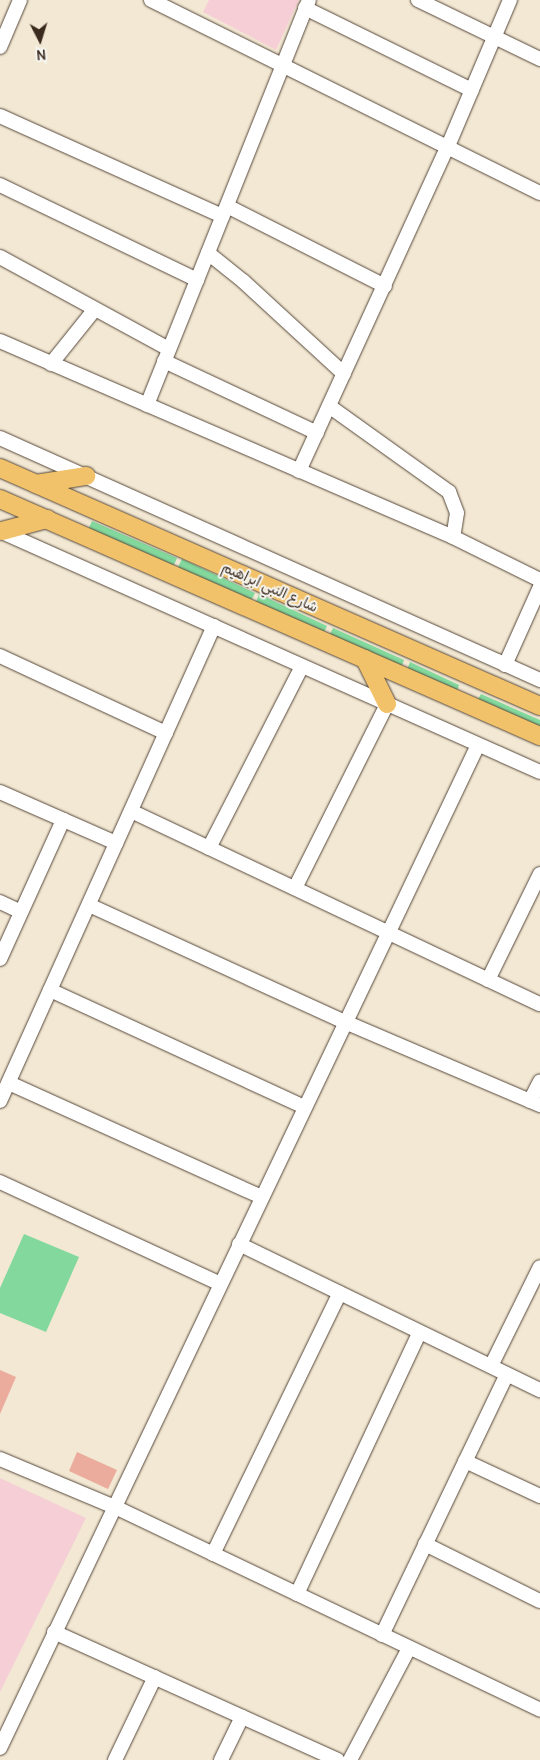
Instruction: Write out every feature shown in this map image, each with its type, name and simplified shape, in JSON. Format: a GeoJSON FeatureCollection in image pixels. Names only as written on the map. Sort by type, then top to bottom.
{"type":"FeatureCollection","features":[{"type":"Feature","properties":{"kind":"main road","name":"شارع النبي ابراهيم"},"geometry":{"type":"LineString","coordinates":[[0,468],[540,706]]}},
{"type":"Feature","properties":{"kind":"main road"},"geometry":{"type":"LineString","coordinates":[[36,484],[86,476]]}},
{"type":"Feature","properties":{"kind":"main road","name":"شارع النبي ابراهيم"},"geometry":{"type":"LineString","coordinates":[[0,498],[540,736]]}},
{"type":"Feature","properties":{"kind":"main road"},"geometry":{"type":"LineString","coordinates":[[1,532],[47,519]]}},
{"type":"Feature","properties":{"kind":"main road"},"geometry":{"type":"LineString","coordinates":[[365,659],[386,704]]}},
{"type":"Feature","properties":{"kind":"street"},"geometry":{"type":"LineString","coordinates":[[0,47],[20,0]]}},
{"type":"Feature","properties":{"kind":"street"},"geometry":{"type":"LineString","coordinates":[[151,0],[540,193]]}},
{"type":"Feature","properties":{"kind":"street"},"geometry":{"type":"LineString","coordinates":[[418,0],[540,59]]}},
{"type":"Feature","properties":{"kind":"street"},"geometry":{"type":"LineString","coordinates":[[299,471],[448,146],[510,0]]}},
{"type":"Feature","properties":{"kind":"street"},"geometry":{"type":"LineString","coordinates":[[146,405],[307,4],[472,90]]}},
{"type":"Feature","properties":{"kind":"street"},"geometry":{"type":"LineString","coordinates":[[0,116],[225,211],[385,286]]}},
{"type":"Feature","properties":{"kind":"street"},"geometry":{"type":"LineString","coordinates":[[0,185],[197,280]]}},
{"type":"Feature","properties":{"kind":"street"},"geometry":{"type":"LineString","coordinates":[[208,253],[250,287],[344,374]]}},
{"type":"Feature","properties":{"kind":"street"},"geometry":{"type":"LineString","coordinates":[[0,257],[96,309],[167,355],[316,433]]}},
{"type":"Feature","properties":{"kind":"street"},"geometry":{"type":"LineString","coordinates":[[51,364],[96,309]]}},
{"type":"Feature","properties":{"kind":"street"},"geometry":{"type":"LineString","coordinates":[[0,341],[453,537],[540,580]]}},
{"type":"Feature","properties":{"kind":"street"},"geometry":{"type":"LineString","coordinates":[[329,406],[449,492],[457,513],[453,537]]}},
{"type":"Feature","properties":{"kind":"street"},"geometry":{"type":"LineString","coordinates":[[0,438],[540,680]]}},
{"type":"Feature","properties":{"kind":"street"},"geometry":{"type":"LineString","coordinates":[[1,532],[540,772]]}},
{"type":"Feature","properties":{"kind":"street"},"geometry":{"type":"LineString","coordinates":[[505,665],[540,587]]}},
{"type":"Feature","properties":{"kind":"street"},"geometry":{"type":"LineString","coordinates":[[0,1101],[214,626]]}},
{"type":"Feature","properties":{"kind":"street"},"geometry":{"type":"LineString","coordinates":[[0,656],[166,733]]}},
{"type":"Feature","properties":{"kind":"street"},"geometry":{"type":"LineString","coordinates":[[209,848],[302,666]]}},
{"type":"Feature","properties":{"kind":"street"},"geometry":{"type":"LineString","coordinates":[[295,888],[386,704]]}},
{"type":"Feature","properties":{"kind":"street"},"geometry":{"type":"LineString","coordinates":[[0,1748],[219,1283],[478,744]]}},
{"type":"Feature","properties":{"kind":"street"},"geometry":{"type":"LineString","coordinates":[[0,792],[116,843]]}},
{"type":"Feature","properties":{"kind":"street"},"geometry":{"type":"LineString","coordinates":[[131,811],[540,1004]]}},
{"type":"Feature","properties":{"kind":"street"},"geometry":{"type":"LineString","coordinates":[[0,959],[63,820]]}},
{"type":"Feature","properties":{"kind":"street"},"geometry":{"type":"LineString","coordinates":[[488,980],[540,874]]}},
{"type":"Feature","properties":{"kind":"street"},"geometry":{"type":"LineString","coordinates":[[0,902],[21,912]]}},
{"type":"Feature","properties":{"kind":"street"},"geometry":{"type":"LineString","coordinates":[[89,905],[345,1022],[535,1103],[540,1080]]}},
{"type":"Feature","properties":{"kind":"street"},"geometry":{"type":"LineString","coordinates":[[50,990],[304,1107]]}},
{"type":"Feature","properties":{"kind":"street"},"geometry":{"type":"LineString","coordinates":[[9,1083],[261,1197]]}},
{"type":"Feature","properties":{"kind":"street"},"geometry":{"type":"LineString","coordinates":[[0,1182],[219,1283]]}},
{"type":"Feature","properties":{"kind":"street"},"geometry":{"type":"LineString","coordinates":[[238,1244],[540,1390]]}},
{"type":"Feature","properties":{"kind":"street"},"geometry":{"type":"LineString","coordinates":[[491,1366],[540,1267]]}},
{"type":"Feature","properties":{"kind":"street"},"geometry":{"type":"LineString","coordinates":[[213,1554],[340,1293]]}},
{"type":"Feature","properties":{"kind":"street"},"geometry":{"type":"LineString","coordinates":[[297,1594],[420,1332]]}},
{"type":"Feature","properties":{"kind":"street"},"geometry":{"type":"LineString","coordinates":[[382,1636],[507,1374]]}},
{"type":"Feature","properties":{"kind":"street"},"geometry":{"type":"LineString","coordinates":[[0,1459],[115,1507],[540,1710]]}},
{"type":"Feature","properties":{"kind":"street"},"geometry":{"type":"LineString","coordinates":[[466,1461],[540,1496]]}},
{"type":"Feature","properties":{"kind":"street"},"geometry":{"type":"LineString","coordinates":[[425,1544],[540,1601]]}},
{"type":"Feature","properties":{"kind":"street"},"geometry":{"type":"LineString","coordinates":[[54,1632],[337,1760]]}},
{"type":"Feature","properties":{"kind":"street"},"geometry":{"type":"LineString","coordinates":[[350,1760],[408,1648]]}},
{"type":"Feature","properties":{"kind":"street"},"geometry":{"type":"LineString","coordinates":[[115,1760],[155,1677]]}},
{"type":"Feature","properties":{"kind":"street"},"geometry":{"type":"LineString","coordinates":[[220,1760],[242,1717]]}},
{"type":"Feature","properties":{"kind":"shaded area"},"geometry":{"type":"Polygon","coordinates":[[[209,0],[299,0],[276,50],[203,12],[209,0]]]}},
{"type":"Feature","properties":{"kind":"shaded area"},"geometry":{"type":"Polygon","coordinates":[[[0,1478],[86,1518],[0,1692],[0,1478]]]}},
{"type":"Feature","properties":{"kind":"green space"},"geometry":{"type":"Polygon","coordinates":[[[92,521],[177,558],[173,567],[88,530],[92,521]]]}},
{"type":"Feature","properties":{"kind":"green space"},"geometry":{"type":"Polygon","coordinates":[[[182,559],[255,593],[250,603],[177,569],[182,559]]]}},
{"type":"Feature","properties":{"kind":"green space"},"geometry":{"type":"Polygon","coordinates":[[[259,594],[327,626],[323,635],[255,605],[259,594]]]}},
{"type":"Feature","properties":{"kind":"green space"},"geometry":{"type":"Polygon","coordinates":[[[333,628],[404,660],[401,669],[328,638],[333,628]]]}},
{"type":"Feature","properties":{"kind":"green space"},"geometry":{"type":"Polygon","coordinates":[[[410,662],[459,685],[456,695],[406,672],[410,662]]]}},
{"type":"Feature","properties":{"kind":"green space"},"geometry":{"type":"Polygon","coordinates":[[[481,694],[540,720],[540,731],[476,703],[481,694]]]}},
{"type":"Feature","properties":{"kind":"green space"},"geometry":{"type":"Polygon","coordinates":[[[24,1234],[79,1257],[46,1332],[0,1313],[0,1288],[24,1234]]]}},
{"type":"Feature","properties":{"kind":"building"},"geometry":{"type":"Polygon","coordinates":[[[0,1370],[16,1377],[0,1414],[0,1370]]]}},
{"type":"Feature","properties":{"kind":"building"},"geometry":{"type":"Polygon","coordinates":[[[77,1452],[117,1470],[108,1489],[69,1471],[77,1452]]]}}]}
